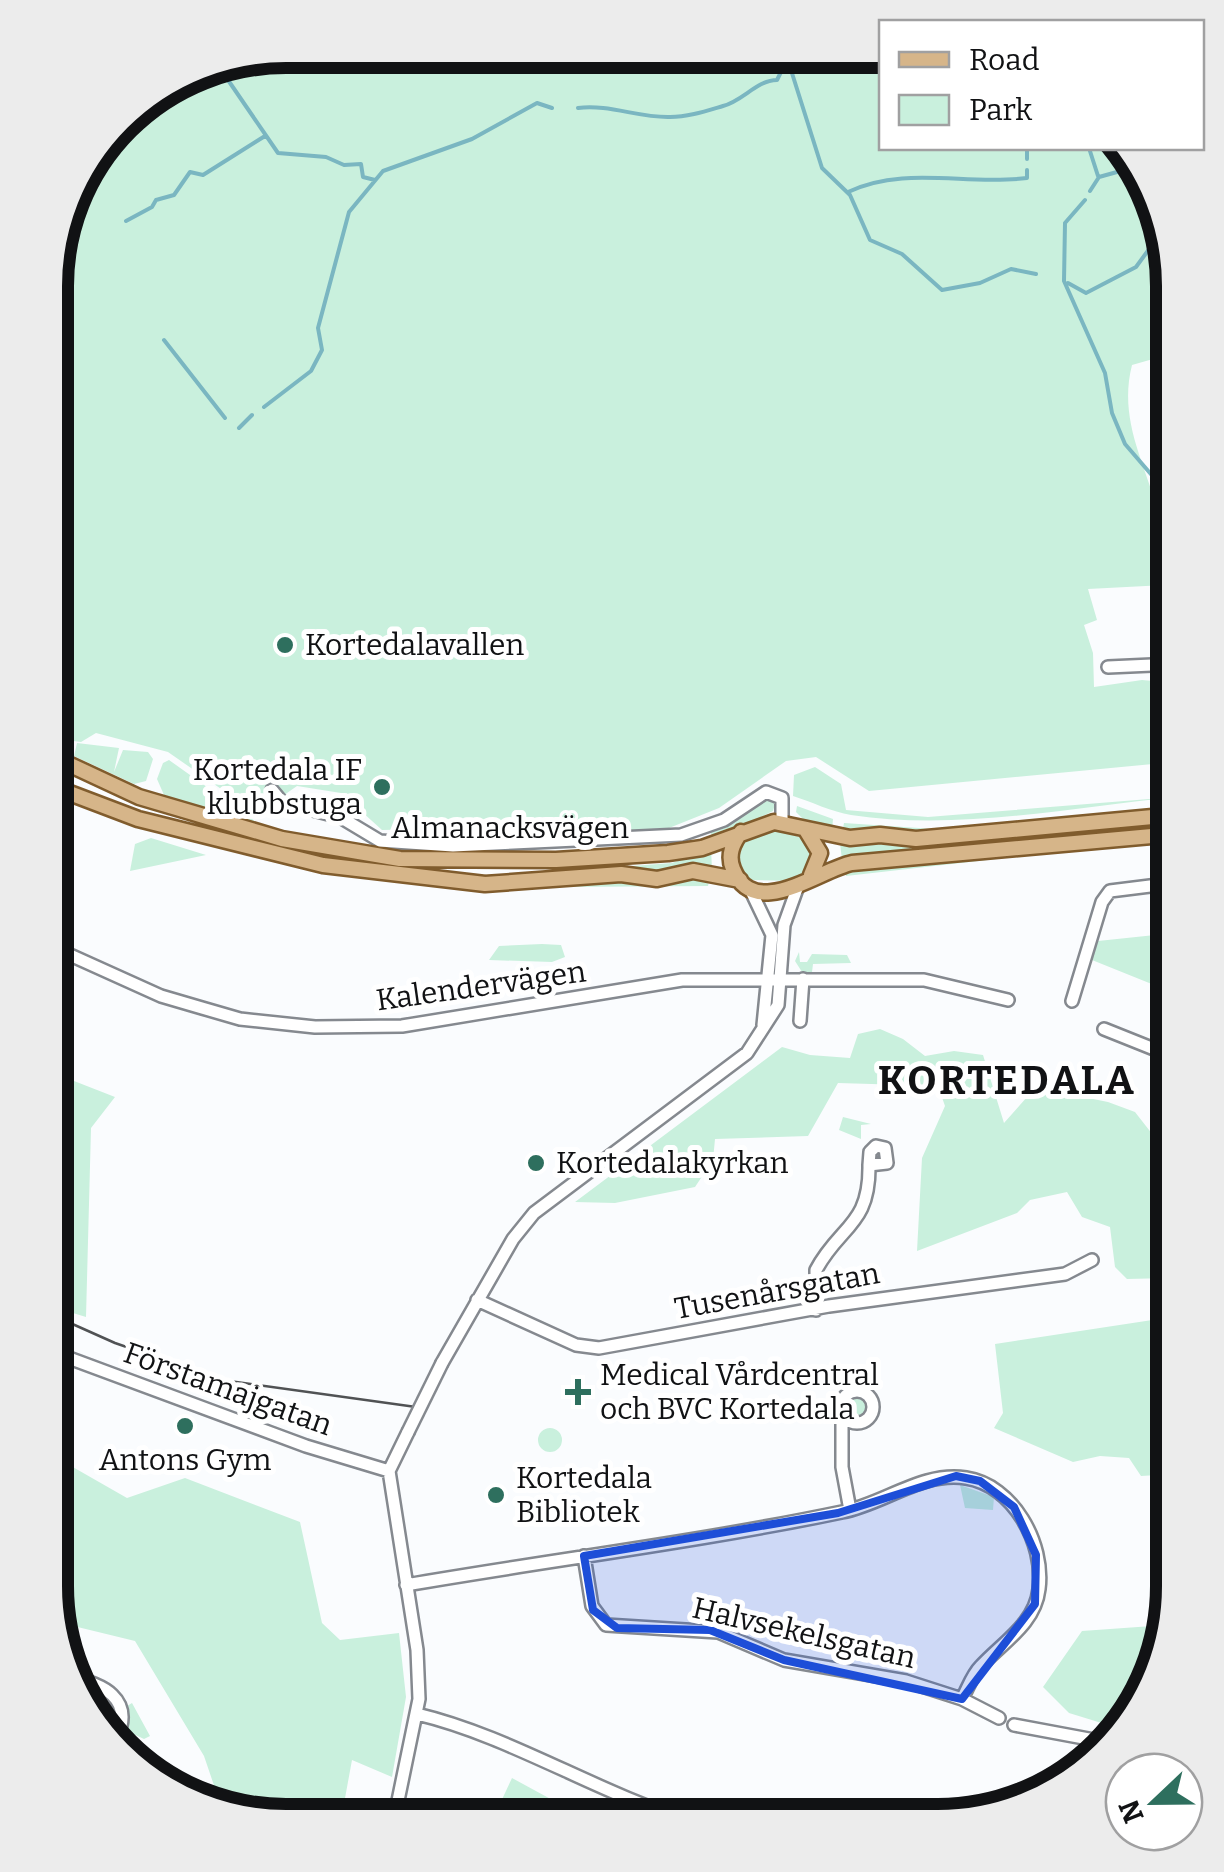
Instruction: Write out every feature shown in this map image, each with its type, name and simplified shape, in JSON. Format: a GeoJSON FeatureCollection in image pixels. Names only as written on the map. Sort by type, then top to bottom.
{"type":"FeatureCollection","features":[{"type":"Feature","properties":{"kind":"main road","name":"Almanacksvägen"},"geometry":{"type":"LineString","coordinates":[[68,764],[139,797],[246,829],[400,859],[504,862],[635,856],[702,848],[741,832],[782,822]]}},
{"type":"Feature","properties":{"kind":"main road","name":"Almanacksvägen"},"geometry":{"type":"LineString","coordinates":[[68,792],[138,819],[323,865],[485,884],[620,874],[657,879],[693,872],[774,892],[798,886]]}},
{"type":"Feature","properties":{"kind":"main road"},"geometry":{"type":"LineString","coordinates":[[782,822],[850,838],[880,835],[916,840],[1156,817]]}},
{"type":"Feature","properties":{"kind":"main road"},"geometry":{"type":"LineString","coordinates":[[806,830],[820,854],[811,876]]}},
{"type":"Feature","properties":{"kind":"main road"},"geometry":{"type":"LineString","coordinates":[[741,832],[730,858],[744,883]]}},
{"type":"Feature","properties":{"kind":"main road"},"geometry":{"type":"LineString","coordinates":[[798,886],[811,876],[864,861],[1156,836]]}},
{"type":"Feature","properties":{"kind":"street"},"geometry":{"type":"LineString","coordinates":[[1108,667],[1156,665]]}},
{"type":"Feature","properties":{"kind":"street"},"geometry":{"type":"LineString","coordinates":[[272,790],[282,802],[340,817],[380,841],[453,846],[681,836],[724,820],[766,792],[782,798],[782,822]]}},
{"type":"Feature","properties":{"kind":"street"},"geometry":{"type":"LineString","coordinates":[[744,883],[772,935],[776,980]]}},
{"type":"Feature","properties":{"kind":"street"},"geometry":{"type":"LineString","coordinates":[[398,1804],[418,1714],[419,1670],[389,1471],[477,1300],[534,1213],[737,1062],[763,1029],[776,980],[784,925],[798,886]]}},
{"type":"Feature","properties":{"kind":"street"},"geometry":{"type":"LineString","coordinates":[[1072,1001],[1102,902],[1110,892],[1156,886]]}},
{"type":"Feature","properties":{"kind":"street","name":"Kalendervägen"},"geometry":{"type":"LineString","coordinates":[[68,954],[163,996],[240,1019],[339,1028],[402,1026],[682,980],[924,980],[1008,1000]]}},
{"type":"Feature","properties":{"kind":"street"},"geometry":{"type":"LineString","coordinates":[[800,1021],[803,979]]}},
{"type":"Feature","properties":{"kind":"street"},"geometry":{"type":"LineString","coordinates":[[1104,1029],[1156,1050]]}},
{"type":"Feature","properties":{"kind":"street"},"geometry":{"type":"LineString","coordinates":[[816,1310],[816,1270],[864,1210],[869,1165]]}},
{"type":"Feature","properties":{"kind":"street","name":"Tusenårsgatan"},"geometry":{"type":"LineString","coordinates":[[477,1300],[590,1348],[1065,1274],[1092,1260]]}},
{"type":"Feature","properties":{"kind":"street","name":"Förstamajgatan"},"geometry":{"type":"LineString","coordinates":[[68,1358],[306,1446],[389,1471]]}},
{"type":"Feature","properties":{"kind":"street"},"geometry":{"type":"LineString","coordinates":[[842,1413],[842,1467],[850,1510]]}},
{"type":"Feature","properties":{"kind":"street"},"geometry":{"type":"LineString","coordinates":[[406,1585],[850,1510],[926,1481],[956,1476],[980,1481],[1001,1493],[1021,1518],[1038,1569],[1035,1604],[1021,1628],[978,1670],[962,1699]]}},
{"type":"Feature","properties":{"kind":"street","name":"Halvsekelsgatan"},"geometry":{"type":"LineString","coordinates":[[584,1556],[593,1610],[606,1625],[710,1630],[784,1660],[893,1678],[962,1699],[999,1718]]}},
{"type":"Feature","properties":{"kind":"street"},"geometry":{"type":"LineString","coordinates":[[90,1681],[114,1692],[122,1716],[119,1727]]}},
{"type":"Feature","properties":{"kind":"street"},"geometry":{"type":"LineString","coordinates":[[418,1714],[454,1723],[635,1804]]}},
{"type":"Feature","properties":{"kind":"street"},"geometry":{"type":"LineString","coordinates":[[1014,1724],[1038,1732],[1094,1740]]}},
{"type":"Feature","properties":{"kind":"highlighted area"},"geometry":{"type":"Polygon","coordinates":[[[956,1476],[980,1481],[1014,1507],[1036,1555],[1035,1604],[962,1699],[784,1660],[710,1630],[617,1628],[593,1610],[584,1556],[838,1513],[956,1476]]]}},
{"type":"Feature","properties":{"kind":"green space"},"geometry":{"type":"Polygon","coordinates":[[[271,68],[879,68],[879,150],[1109,150],[1127,176],[1145,215],[1156,271],[1156,358],[1132,365],[1128,404],[1135,441],[1156,506],[1156,585],[1088,589],[1097,620],[1084,625],[1093,653],[1094,687],[1156,681],[1156,764],[869,791],[816,757],[786,761],[719,808],[669,828],[536,837],[431,829],[382,830],[341,793],[297,786],[257,814],[168,752],[96,733],[81,742],[68,740],[69,257],[79,215],[104,164],[142,122],[176,97],[215,79],[271,68]]]}},
{"type":"Feature","properties":{"kind":"green space"},"geometry":{"type":"Polygon","coordinates":[[[77,743],[119,748],[114,772],[123,750],[148,752],[153,759],[146,781],[134,784],[74,756],[77,743]]]}},
{"type":"Feature","properties":{"kind":"green space"},"geometry":{"type":"Polygon","coordinates":[[[169,760],[258,825],[164,795],[157,779],[163,763],[169,760]]]}},
{"type":"Feature","properties":{"kind":"green space"},"geometry":{"type":"Polygon","coordinates":[[[815,767],[841,784],[846,810],[928,817],[1156,799],[1012,816],[891,819],[844,814],[793,796],[794,775],[815,767]]]}},
{"type":"Feature","properties":{"kind":"green space"},"geometry":{"type":"Polygon","coordinates":[[[769,797],[775,804],[773,811],[714,840],[710,832],[769,797]]]}},
{"type":"Feature","properties":{"kind":"green space"},"geometry":{"type":"Polygon","coordinates":[[[797,806],[833,819],[832,831],[809,825],[796,812],[797,806]]]}},
{"type":"Feature","properties":{"kind":"green space"},"geometry":{"type":"Polygon","coordinates":[[[1156,808],[919,835],[842,833],[844,823],[934,829],[1156,808]]]}},
{"type":"Feature","properties":{"kind":"green space"},"geometry":{"type":"Polygon","coordinates":[[[1156,824],[1156,829],[842,860],[840,843],[953,843],[1156,824]]]}},
{"type":"Feature","properties":{"kind":"green space"},"geometry":{"type":"Polygon","coordinates":[[[777,829],[807,840],[812,853],[809,868],[792,881],[752,880],[740,866],[742,845],[746,839],[777,829]]]}},
{"type":"Feature","properties":{"kind":"green space"},"geometry":{"type":"Polygon","coordinates":[[[151,838],[206,855],[130,871],[135,844],[151,838]]]}},
{"type":"Feature","properties":{"kind":"green space"},"geometry":{"type":"Polygon","coordinates":[[[1128,844],[846,876],[845,869],[885,868],[1128,844]]]}},
{"type":"Feature","properties":{"kind":"green space"},"geometry":{"type":"Polygon","coordinates":[[[711,849],[712,869],[656,874],[578,870],[672,863],[711,849]]]}},
{"type":"Feature","properties":{"kind":"green space"},"geometry":{"type":"Polygon","coordinates":[[[710,877],[708,886],[558,887],[613,879],[710,877]]]}},
{"type":"Feature","properties":{"kind":"green space"},"geometry":{"type":"Polygon","coordinates":[[[1156,935],[1156,986],[1092,960],[1098,941],[1156,935]]]}},
{"type":"Feature","properties":{"kind":"green space"},"geometry":{"type":"Polygon","coordinates":[[[561,945],[565,957],[552,962],[489,960],[499,946],[561,945]]]}},
{"type":"Feature","properties":{"kind":"green space"},"geometry":{"type":"Polygon","coordinates":[[[799,952],[800,962],[807,962],[812,954],[847,955],[851,963],[813,964],[812,972],[802,972],[795,961],[799,952]]]}},
{"type":"Feature","properties":{"kind":"green space"},"geometry":{"type":"Polygon","coordinates":[[[880,1029],[903,1039],[925,1056],[954,1051],[983,1055],[1004,1123],[1027,1097],[1049,1090],[1135,1112],[1156,1139],[1156,1278],[1127,1279],[1115,1267],[1110,1227],[1082,1217],[1067,1192],[1030,1200],[1017,1213],[917,1251],[922,1158],[945,1106],[938,1086],[838,1083],[808,1136],[715,1139],[713,1160],[695,1187],[615,1203],[575,1202],[782,1047],[810,1055],[850,1058],[858,1034],[880,1029]]]}},
{"type":"Feature","properties":{"kind":"green space"},"geometry":{"type":"Polygon","coordinates":[[[68,1079],[115,1097],[91,1128],[86,1317],[68,1312],[68,1079]]]}},
{"type":"Feature","properties":{"kind":"green space"},"geometry":{"type":"Polygon","coordinates":[[[843,1117],[871,1124],[861,1125],[861,1139],[839,1130],[843,1117]]]}},
{"type":"Feature","properties":{"kind":"green space"},"geometry":{"type":"Polygon","coordinates":[[[1156,1319],[1156,1475],[1141,1476],[1129,1458],[1100,1456],[1073,1462],[994,1428],[1003,1413],[995,1344],[1156,1319]]]}},
{"type":"Feature","properties":{"kind":"green space"},"geometry":{"type":"Polygon","coordinates":[[[856,1396],[864,1399],[864,1415],[856,1418],[848,1415],[845,1407],[848,1399],[856,1396]]]}},
{"type":"Feature","properties":{"kind":"green space"},"geometry":{"type":"Polygon","coordinates":[[[545,1428],[555,1428],[562,1440],[555,1452],[545,1452],[538,1445],[538,1435],[545,1428]]]}},
{"type":"Feature","properties":{"kind":"green space"},"geometry":{"type":"Polygon","coordinates":[[[68,1464],[127,1498],[185,1478],[300,1522],[322,1623],[340,1640],[399,1633],[406,1697],[392,1777],[352,1760],[344,1804],[257,1803],[217,1793],[204,1756],[135,1641],[71,1625],[68,1464]]]}},
{"type":"Feature","properties":{"kind":"green space"},"geometry":{"type":"Polygon","coordinates":[[[960,1485],[994,1497],[993,1510],[965,1508],[960,1485]]]}},
{"type":"Feature","properties":{"kind":"green space"},"geometry":{"type":"Polygon","coordinates":[[[1152,1626],[1134,1683],[1106,1725],[1069,1713],[1043,1687],[1082,1631],[1152,1626]]]}},
{"type":"Feature","properties":{"kind":"green space"},"geometry":{"type":"Polygon","coordinates":[[[132,1703],[150,1736],[144,1739],[129,1732],[127,1706],[132,1703]]]}},
{"type":"Feature","properties":{"kind":"green space"},"geometry":{"type":"Polygon","coordinates":[[[512,1778],[560,1804],[500,1804],[512,1778]]]}},
{"type":"Feature","properties":{"kind":"waterway"},"geometry":{"type":"LineString","coordinates":[[578,108],[677,117],[730,103],[763,83],[777,80],[781,72],[792,68]]}},
{"type":"Feature","properties":{"kind":"waterway"},"geometry":{"type":"LineString","coordinates":[[791,70],[822,168],[850,195],[870,240],[902,254],[942,290],[980,283],[1011,269],[1036,274]]}},
{"type":"Feature","properties":{"kind":"waterway"},"geometry":{"type":"LineString","coordinates":[[228,80],[278,153],[326,157],[344,165],[361,164],[363,177],[375,180]]}},
{"type":"Feature","properties":{"kind":"waterway"},"geometry":{"type":"LineString","coordinates":[[264,407],[311,371],[322,350],[318,328],[349,212],[383,171],[472,139],[537,103],[552,108]]}},
{"type":"Feature","properties":{"kind":"waterway"},"geometry":{"type":"LineString","coordinates":[[126,221],[152,207],[156,200],[174,195],[190,172],[203,175],[265,136]]}},
{"type":"Feature","properties":{"kind":"waterway"},"geometry":{"type":"LineString","coordinates":[[1027,150],[1027,159]]}},
{"type":"Feature","properties":{"kind":"waterway"},"geometry":{"type":"LineString","coordinates":[[1090,150],[1098,176]]}},
{"type":"Feature","properties":{"kind":"waterway"},"geometry":{"type":"LineString","coordinates":[[848,192],[869,184],[913,178],[1027,178],[1027,170]]}},
{"type":"Feature","properties":{"kind":"waterway"},"geometry":{"type":"LineString","coordinates":[[1090,191],[1099,177],[1123,170]]}},
{"type":"Feature","properties":{"kind":"waterway"},"geometry":{"type":"LineString","coordinates":[[1085,200],[1065,223],[1064,281],[1105,373],[1112,413],[1125,444],[1156,480]]}},
{"type":"Feature","properties":{"kind":"waterway"},"geometry":{"type":"LineString","coordinates":[[1068,283],[1086,293],[1136,267],[1152,245]]}},
{"type":"Feature","properties":{"kind":"waterway"},"geometry":{"type":"LineString","coordinates":[[164,340],[225,418]]}},
{"type":"Feature","properties":{"kind":"waterway"},"geometry":{"type":"LineString","coordinates":[[239,428],[252,415]]}},
{"type":"Feature","properties":{"kind":"tram line"},"geometry":{"type":"LineString","coordinates":[[68,1322],[115,1343],[222,1380],[416,1407]]}},
{"type":"Feature","properties":{"kind":"place","name":"Kortedalavallen"},"geometry":{"type":"Point","coordinates":[285,645]}},
{"type":"Feature","properties":{"kind":"place","name":"Kortedala IF klubbstuga"},"geometry":{"type":"Point","coordinates":[382,787]}},
{"type":"Feature","properties":{"kind":"place","name":"Kortedalakyrkan"},"geometry":{"type":"Point","coordinates":[536,1163]}},
{"type":"Feature","properties":{"kind":"place","name":"Medical Vårdcentral och BVC Kortedala"},"geometry":{"type":"Point","coordinates":[578,1392]}},
{"type":"Feature","properties":{"kind":"place","name":"Antons Gym"},"geometry":{"type":"Point","coordinates":[185,1426]}},
{"type":"Feature","properties":{"kind":"place","name":"Kortedala Bibliotek"},"geometry":{"type":"Point","coordinates":[496,1495]}},
{"type":"Feature","properties":{"kind":"district","name":"KORTEDALA"},"geometry":{"type":"Point","coordinates":[1007,1081]}}]}
